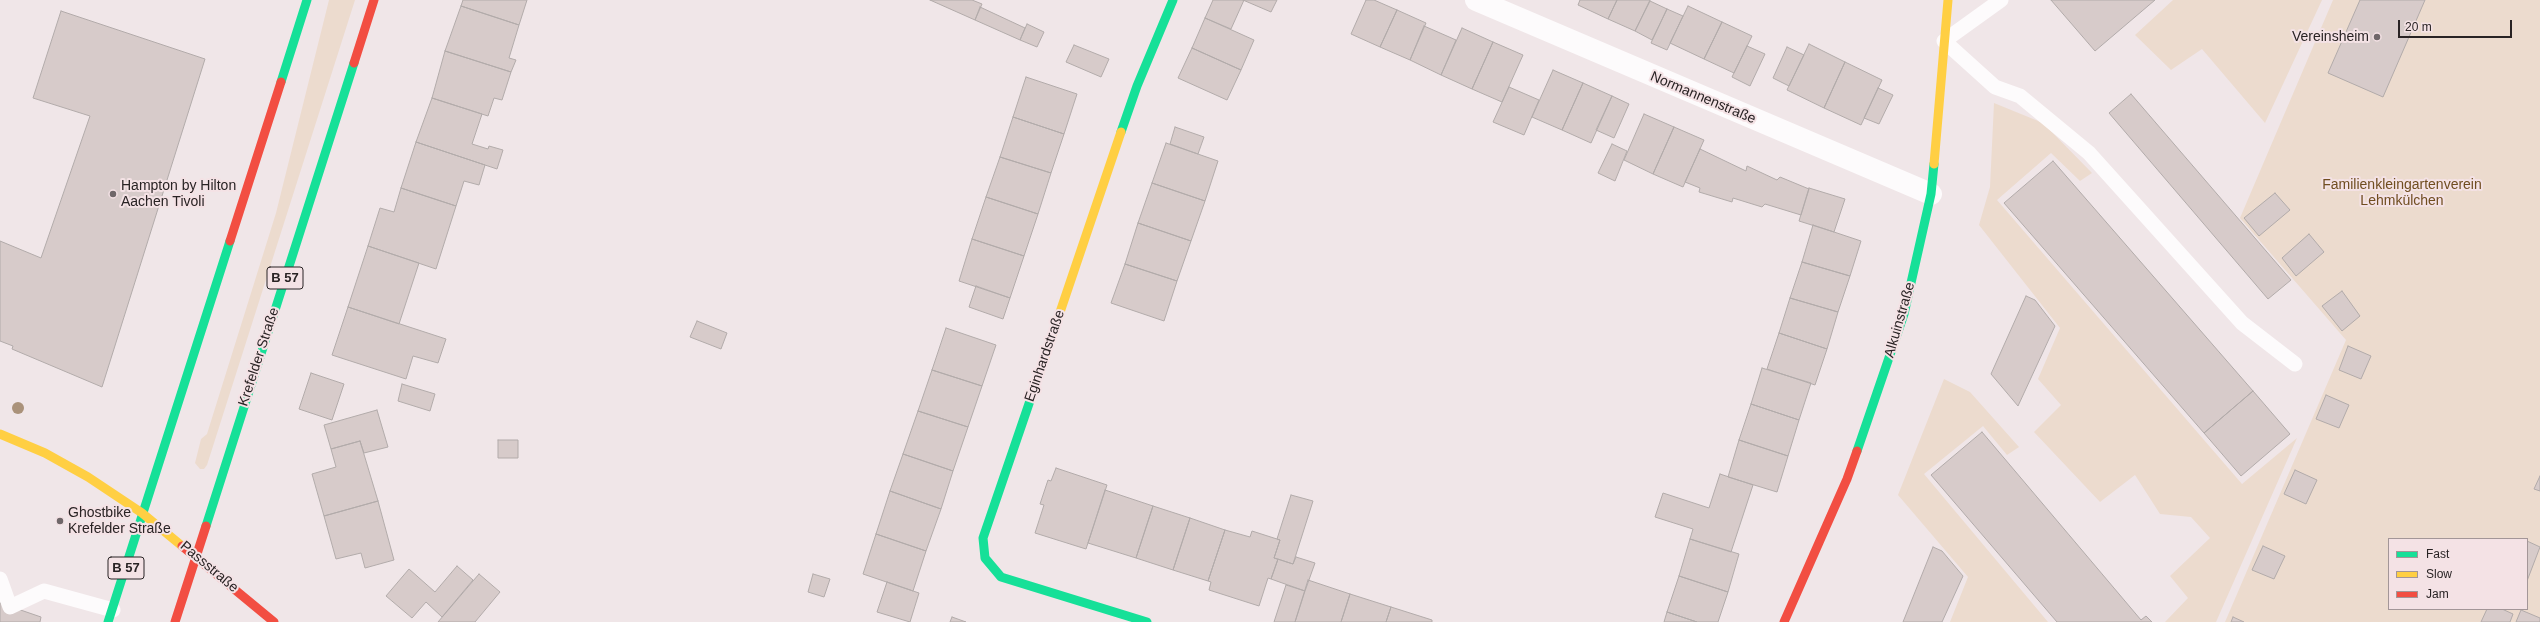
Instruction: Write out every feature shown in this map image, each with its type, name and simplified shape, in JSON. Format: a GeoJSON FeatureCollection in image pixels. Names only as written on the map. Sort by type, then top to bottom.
{"type":"FeatureCollection","features":[{"type":"Feature","properties":{"kind":"street","name":"B 57"},"geometry":{"type":"LineString","coordinates":[[110,616],[308,0]]}},
{"type":"Feature","properties":{"kind":"street","name":"Krefelder Straße"},"geometry":{"type":"LineString","coordinates":[[175,622],[374,0]]}},
{"type":"Feature","properties":{"kind":"street","name":"Eginhardstraße"},"geometry":{"type":"LineString","coordinates":[[1139,621],[1001,577],[985,558],[983,538],[1137,86],[1173,0]]}},
{"type":"Feature","properties":{"kind":"street","name":"Normannenstraße"},"geometry":{"type":"LineString","coordinates":[[1476,0],[1711,102],[1931,194]]}},
{"type":"Feature","properties":{"kind":"street","name":"Alkuinstraße"},"geometry":{"type":"LineString","coordinates":[[1784,622],[1847,479],[1904,314],[1931,194],[1948,0]]}},
{"type":"Feature","properties":{"kind":"street","name":"Passstraße"},"geometry":{"type":"LineString","coordinates":[[0,434],[45,453],[88,477],[142,513],[196,556],[274,622]]}},
{"type":"Feature","properties":{"kind":"lane"},"geometry":{"type":"LineString","coordinates":[[2001,0],[1944,41],[1995,87],[2020,96],[2089,153],[2242,323],[2295,364]]}},
{"type":"Feature","properties":{"kind":"lane"},"geometry":{"type":"LineString","coordinates":[[0,579],[10,607],[44,591],[110,616]]}},
{"type":"Feature","properties":{"kind":"green space"},"geometry":{"type":"Polygon","coordinates":[[[329,0],[355,0],[207,465],[204,469],[200,469],[195,463],[201,439],[207,434],[276,213],[329,0]]]}},
{"type":"Feature","properties":{"kind":"green space"},"geometry":{"type":"Polygon","coordinates":[[[2173,0],[2322,0],[2265,123],[2202,49],[2171,70],[2135,35],[2173,0]]]}},
{"type":"Feature","properties":{"kind":"green space","name":"Familienkleingartenverein Lehmkülchen"},"geometry":{"type":"Polygon","coordinates":[[[2333,0],[2540,0],[2540,622],[2225,622],[2346,340],[2240,218],[2333,0]]]}},
{"type":"Feature","properties":{"kind":"green space"},"geometry":{"type":"Polygon","coordinates":[[[1994,103],[2043,123],[2092,173],[2080,181],[2051,153],[1997,200],[2242,484],[2297,438],[2216,622],[2165,622],[2188,598],[2170,576],[2210,538],[2191,517],[2160,514],[2135,475],[2100,502],[2034,432],[2061,405],[2038,379],[2060,328],[1979,225],[1990,187],[1994,103]]]}},
{"type":"Feature","properties":{"kind":"green space"},"geometry":{"type":"Polygon","coordinates":[[[1944,379],[1970,392],[2019,447],[2007,455],[1983,426],[1924,474],[2048,622],[1950,622],[1968,577],[1898,495],[1944,379]]]}},
{"type":"Feature","properties":{"kind":"building"},"geometry":{"type":"Polygon","coordinates":[[[463,0],[527,0],[519,25],[461,6],[463,0]]]}},
{"type":"Feature","properties":{"kind":"building"},"geometry":{"type":"Polygon","coordinates":[[[930,0],[972,0],[982,4],[975,20],[930,0]]]}},
{"type":"Feature","properties":{"kind":"building"},"geometry":{"type":"Polygon","coordinates":[[[1213,0],[1244,0],[1231,29],[1205,18],[1213,0]]]}},
{"type":"Feature","properties":{"kind":"building"},"geometry":{"type":"Polygon","coordinates":[[[1243,0],[1277,0],[1271,12],[1243,0]]]}},
{"type":"Feature","properties":{"kind":"building"},"geometry":{"type":"Polygon","coordinates":[[[1366,0],[1374,0],[1397,10],[1380,47],[1351,34],[1366,0]]]}},
{"type":"Feature","properties":{"kind":"building"},"geometry":{"type":"Polygon","coordinates":[[[1580,0],[1617,0],[1608,19],[1578,5],[1580,0]]]}},
{"type":"Feature","properties":{"kind":"building"},"geometry":{"type":"Polygon","coordinates":[[[1617,0],[1650,0],[1635,31],[1608,19],[1617,0]]]}},
{"type":"Feature","properties":{"kind":"building"},"geometry":{"type":"Polygon","coordinates":[[[2051,0],[2155,0],[2095,51],[2051,0]]]}},
{"type":"Feature","properties":{"kind":"building","name":"Vereinsheim"},"geometry":{"type":"Polygon","coordinates":[[[2360,0],[2425,0],[2383,97],[2328,73],[2360,0]]]}},
{"type":"Feature","properties":{"kind":"building"},"geometry":{"type":"Polygon","coordinates":[[[1650,1],[1667,9],[1652,40],[1635,31],[1650,1]]]}},
{"type":"Feature","properties":{"kind":"building"},"geometry":{"type":"Polygon","coordinates":[[[461,6],[519,25],[509,58],[516,60],[511,72],[445,51],[461,6]]]}},
{"type":"Feature","properties":{"kind":"building"},"geometry":{"type":"Polygon","coordinates":[[[1688,6],[1722,22],[1704,59],[1670,43],[1688,6]]]}},
{"type":"Feature","properties":{"kind":"building"},"geometry":{"type":"Polygon","coordinates":[[[980,7],[1025,28],[1020,40],[975,20],[980,7]]]}},
{"type":"Feature","properties":{"kind":"building"},"geometry":{"type":"Polygon","coordinates":[[[1667,9],[1683,16],[1667,50],[1651,43],[1667,9]]]}},
{"type":"Feature","properties":{"kind":"building"},"geometry":{"type":"Polygon","coordinates":[[[1397,10],[1426,23],[1410,60],[1380,47],[1397,10]]]}},
{"type":"Feature","properties":{"kind":"building","name":"Hampton by Hilton Aachen Tivoli"},"geometry":{"type":"Polygon","coordinates":[[[61,11],[205,59],[102,387],[12,349],[13,346],[0,341],[0,241],[41,258],[90,116],[33,98],[61,11]]]}},
{"type":"Feature","properties":{"kind":"building"},"geometry":{"type":"Polygon","coordinates":[[[1205,18],[1254,40],[1241,70],[1192,48],[1205,18]]]}},
{"type":"Feature","properties":{"kind":"building"},"geometry":{"type":"Polygon","coordinates":[[[1722,22],[1752,36],[1734,73],[1704,59],[1722,22]]]}},
{"type":"Feature","properties":{"kind":"building"},"geometry":{"type":"Polygon","coordinates":[[[1027,24],[1044,32],[1037,47],[1020,40],[1027,24]]]}},
{"type":"Feature","properties":{"kind":"building"},"geometry":{"type":"Polygon","coordinates":[[[1424,26],[1456,40],[1441,75],[1410,60],[1424,26]]]}},
{"type":"Feature","properties":{"kind":"building"},"geometry":{"type":"Polygon","coordinates":[[[1462,28],[1493,42],[1472,89],[1441,75],[1462,28]]]}},
{"type":"Feature","properties":{"kind":"building"},"geometry":{"type":"Polygon","coordinates":[[[1493,42],[1523,55],[1502,102],[1472,89],[1493,42]]]}},
{"type":"Feature","properties":{"kind":"building"},"geometry":{"type":"Polygon","coordinates":[[[1809,44],[1845,62],[1824,108],[1787,90],[1809,44]]]}},
{"type":"Feature","properties":{"kind":"building"},"geometry":{"type":"Polygon","coordinates":[[[1074,45],[1109,59],[1101,77],[1066,62],[1074,45]]]}},
{"type":"Feature","properties":{"kind":"building"},"geometry":{"type":"Polygon","coordinates":[[[1747,46],[1765,54],[1750,86],[1732,77],[1747,46]]]}},
{"type":"Feature","properties":{"kind":"building"},"geometry":{"type":"Polygon","coordinates":[[[1787,47],[1804,55],[1789,86],[1773,78],[1787,47]]]}},
{"type":"Feature","properties":{"kind":"building"},"geometry":{"type":"Polygon","coordinates":[[[1192,48],[1241,70],[1227,100],[1178,78],[1192,48]]]}},
{"type":"Feature","properties":{"kind":"building"},"geometry":{"type":"Polygon","coordinates":[[[445,51],[511,72],[502,100],[494,98],[488,116],[432,98],[445,51]]]}},
{"type":"Feature","properties":{"kind":"building"},"geometry":{"type":"Polygon","coordinates":[[[1845,62],[1882,80],[1861,125],[1824,108],[1845,62]]]}},
{"type":"Feature","properties":{"kind":"building"},"geometry":{"type":"Polygon","coordinates":[[[1553,70],[1583,83],[1562,130],[1532,117],[1553,70]]]}},
{"type":"Feature","properties":{"kind":"building"},"geometry":{"type":"Polygon","coordinates":[[[1026,77],[1077,94],[1064,134],[1013,117],[1026,77]]]}},
{"type":"Feature","properties":{"kind":"building"},"geometry":{"type":"Polygon","coordinates":[[[1583,83],[1612,96],[1591,143],[1562,130],[1583,83]]]}},
{"type":"Feature","properties":{"kind":"building"},"geometry":{"type":"Polygon","coordinates":[[[1509,87],[1539,100],[1524,135],[1493,122],[1509,87]]]}},
{"type":"Feature","properties":{"kind":"building"},"geometry":{"type":"Polygon","coordinates":[[[1878,88],[1893,95],[1879,124],[1864,118],[1878,88]]]}},
{"type":"Feature","properties":{"kind":"building"},"geometry":{"type":"Polygon","coordinates":[[[2131,94],[2291,280],[2268,299],[2109,113],[2131,94]]]}},
{"type":"Feature","properties":{"kind":"building"},"geometry":{"type":"Polygon","coordinates":[[[1612,96],[1629,104],[1614,138],[1596,130],[1612,96]]]}},
{"type":"Feature","properties":{"kind":"building"},"geometry":{"type":"Polygon","coordinates":[[[432,98],[482,114],[472,144],[488,149],[489,146],[503,150],[497,169],[416,142],[432,98]]]}},
{"type":"Feature","properties":{"kind":"building"},"geometry":{"type":"Polygon","coordinates":[[[1644,114],[1674,127],[1653,174],[1624,160],[1644,114]]]}},
{"type":"Feature","properties":{"kind":"building"},"geometry":{"type":"Polygon","coordinates":[[[1013,117],[1064,134],[1051,173],[1000,157],[1013,117]]]}},
{"type":"Feature","properties":{"kind":"building"},"geometry":{"type":"Polygon","coordinates":[[[1175,127],[1204,137],[1198,154],[1170,144],[1175,127]]]}},
{"type":"Feature","properties":{"kind":"building"},"geometry":{"type":"Polygon","coordinates":[[[1674,127],[1704,140],[1683,187],[1653,174],[1674,127]]]}},
{"type":"Feature","properties":{"kind":"building"},"geometry":{"type":"Polygon","coordinates":[[[416,142],[485,165],[479,185],[464,181],[456,206],[401,188],[416,142]]]}},
{"type":"Feature","properties":{"kind":"building"},"geometry":{"type":"Polygon","coordinates":[[[1166,143],[1218,161],[1205,201],[1152,183],[1166,143]]]}},
{"type":"Feature","properties":{"kind":"building"},"geometry":{"type":"Polygon","coordinates":[[[1612,144],[1627,151],[1615,181],[1598,173],[1612,144]]]}},
{"type":"Feature","properties":{"kind":"building"},"geometry":{"type":"Polygon","coordinates":[[[1700,149],[1746,171],[1747,166],[1777,180],[1780,177],[1809,189],[1801,215],[1765,204],[1762,207],[1733,198],[1732,202],[1699,192],[1700,188],[1685,182],[1700,149]]]}},
{"type":"Feature","properties":{"kind":"building"},"geometry":{"type":"Polygon","coordinates":[[[1000,157],[1051,173],[1038,214],[986,197],[1000,157]]]}},
{"type":"Feature","properties":{"kind":"building"},"geometry":{"type":"Polygon","coordinates":[[[2053,161],[2253,391],[2204,433],[2004,203],[2053,161]]]}},
{"type":"Feature","properties":{"kind":"building"},"geometry":{"type":"Polygon","coordinates":[[[1152,183],[1205,201],[1191,241],[1138,223],[1152,183]]]}},
{"type":"Feature","properties":{"kind":"building"},"geometry":{"type":"Polygon","coordinates":[[[401,188],[456,206],[436,269],[368,246],[380,208],[394,212],[401,188]]]}},
{"type":"Feature","properties":{"kind":"building"},"geometry":{"type":"Polygon","coordinates":[[[1809,188],[1845,199],[1834,232],[1799,221],[1809,188]]]}},
{"type":"Feature","properties":{"kind":"building"},"geometry":{"type":"Polygon","coordinates":[[[2275,193],[2290,210],[2259,236],[2244,218],[2275,193]]]}},
{"type":"Feature","properties":{"kind":"building"},"geometry":{"type":"Polygon","coordinates":[[[986,197],[1038,214],[1024,256],[972,239],[986,197]]]}},
{"type":"Feature","properties":{"kind":"building"},"geometry":{"type":"Polygon","coordinates":[[[1138,223],[1191,241],[1177,281],[1125,264],[1138,223]]]}},
{"type":"Feature","properties":{"kind":"building"},"geometry":{"type":"Polygon","coordinates":[[[1813,225],[1861,241],[1850,276],[1802,262],[1813,225]]]}},
{"type":"Feature","properties":{"kind":"building"},"geometry":{"type":"Polygon","coordinates":[[[2309,234],[2324,252],[2296,276],[2282,258],[2309,234]]]}},
{"type":"Feature","properties":{"kind":"building"},"geometry":{"type":"Polygon","coordinates":[[[972,239],[1024,256],[1010,298],[959,281],[972,239]]]}},
{"type":"Feature","properties":{"kind":"building"},"geometry":{"type":"Polygon","coordinates":[[[368,246],[419,263],[399,324],[348,307],[368,246]]]}},
{"type":"Feature","properties":{"kind":"building"},"geometry":{"type":"Polygon","coordinates":[[[1802,262],[1850,276],[1838,312],[1790,298],[1802,262]]]}},
{"type":"Feature","properties":{"kind":"building"},"geometry":{"type":"Polygon","coordinates":[[[1125,264],[1177,281],[1164,321],[1111,303],[1125,264]]]}},
{"type":"Feature","properties":{"kind":"building"},"geometry":{"type":"Polygon","coordinates":[[[976,286],[1010,298],[1003,319],[969,307],[976,286]]]}},
{"type":"Feature","properties":{"kind":"building"},"geometry":{"type":"Polygon","coordinates":[[[2342,291],[2360,316],[2342,331],[2322,306],[2342,291]]]}},
{"type":"Feature","properties":{"kind":"building"},"geometry":{"type":"Polygon","coordinates":[[[2026,296],[2035,300],[2055,326],[2018,406],[1991,374],[2026,296]]]}},
{"type":"Feature","properties":{"kind":"building"},"geometry":{"type":"Polygon","coordinates":[[[1790,298],[1838,312],[1827,349],[1779,333],[1790,298]]]}},
{"type":"Feature","properties":{"kind":"building"},"geometry":{"type":"Polygon","coordinates":[[[348,307],[446,339],[438,363],[413,356],[406,379],[332,355],[348,307]]]}},
{"type":"Feature","properties":{"kind":"building"},"geometry":{"type":"Polygon","coordinates":[[[697,321],[727,333],[721,349],[690,337],[697,321]]]}},
{"type":"Feature","properties":{"kind":"building"},"geometry":{"type":"Polygon","coordinates":[[[946,328],[996,345],[982,386],[932,370],[946,328]]]}},
{"type":"Feature","properties":{"kind":"building"},"geometry":{"type":"Polygon","coordinates":[[[1779,333],[1827,349],[1815,385],[1767,369],[1779,333]]]}},
{"type":"Feature","properties":{"kind":"building"},"geometry":{"type":"Polygon","coordinates":[[[2348,346],[2371,356],[2361,379],[2339,370],[2348,346]]]}},
{"type":"Feature","properties":{"kind":"building"},"geometry":{"type":"Polygon","coordinates":[[[1762,368],[1811,383],[1799,420],[1751,404],[1762,368]]]}},
{"type":"Feature","properties":{"kind":"building"},"geometry":{"type":"Polygon","coordinates":[[[932,370],[982,386],[968,427],[918,411],[932,370]]]}},
{"type":"Feature","properties":{"kind":"building"},"geometry":{"type":"Polygon","coordinates":[[[311,373],[344,384],[332,420],[299,409],[311,373]]]}},
{"type":"Feature","properties":{"kind":"building"},"geometry":{"type":"Polygon","coordinates":[[[402,384],[435,394],[430,411],[398,401],[402,384]]]}},
{"type":"Feature","properties":{"kind":"building"},"geometry":{"type":"Polygon","coordinates":[[[2253,391],[2290,434],[2241,476],[2204,433],[2253,391]]]}},
{"type":"Feature","properties":{"kind":"building"},"geometry":{"type":"Polygon","coordinates":[[[2326,395],[2349,405],[2339,428],[2316,419],[2326,395]]]}},
{"type":"Feature","properties":{"kind":"building"},"geometry":{"type":"Polygon","coordinates":[[[1751,404],[1799,420],[1788,456],[1739,440],[1751,404]]]}},
{"type":"Feature","properties":{"kind":"building"},"geometry":{"type":"Polygon","coordinates":[[[377,410],[388,447],[364,453],[360,441],[331,449],[324,425],[377,410]]]}},
{"type":"Feature","properties":{"kind":"building"},"geometry":{"type":"Polygon","coordinates":[[[918,411],[968,427],[953,471],[903,454],[918,411]]]}},
{"type":"Feature","properties":{"kind":"building"},"geometry":{"type":"Polygon","coordinates":[[[1982,432],[2141,620],[2146,616],[2152,622],[2057,622],[1931,475],[1982,432]]]}},
{"type":"Feature","properties":{"kind":"building"},"geometry":{"type":"Polygon","coordinates":[[[498,440],[518,440],[518,458],[498,458],[498,440]]]}},
{"type":"Feature","properties":{"kind":"building"},"geometry":{"type":"Polygon","coordinates":[[[1739,440],[1788,456],[1777,492],[1728,477],[1739,440]]]}},
{"type":"Feature","properties":{"kind":"building"},"geometry":{"type":"Polygon","coordinates":[[[360,441],[378,501],[324,516],[312,474],[336,467],[331,449],[360,441]]]}},
{"type":"Feature","properties":{"kind":"building"},"geometry":{"type":"Polygon","coordinates":[[[903,454],[953,471],[941,509],[890,491],[903,454]]]}},
{"type":"Feature","properties":{"kind":"building"},"geometry":{"type":"Polygon","coordinates":[[[1056,468],[1107,485],[1086,549],[1035,533],[1044,505],[1040,504],[1048,480],[1051,481],[1056,468]]]}},
{"type":"Feature","properties":{"kind":"building"},"geometry":{"type":"Polygon","coordinates":[[[2295,470],[2317,480],[2306,504],[2284,494],[2295,470]]]}},
{"type":"Feature","properties":{"kind":"building"},"geometry":{"type":"Polygon","coordinates":[[[1720,474],[1753,485],[1731,552],[1690,539],[1693,529],[1655,517],[1663,493],[1709,508],[1720,474]]]}},
{"type":"Feature","properties":{"kind":"building"},"geometry":{"type":"Polygon","coordinates":[[[2540,476],[2540,491],[2534,489],[2540,476]]]}},
{"type":"Feature","properties":{"kind":"building"},"geometry":{"type":"Polygon","coordinates":[[[1105,490],[1153,506],[1136,558],[1088,543],[1105,490]]]}},
{"type":"Feature","properties":{"kind":"building"},"geometry":{"type":"Polygon","coordinates":[[[890,491],[941,509],[926,551],[876,534],[890,491]]]}},
{"type":"Feature","properties":{"kind":"building"},"geometry":{"type":"Polygon","coordinates":[[[1291,495],[1313,501],[1293,564],[1274,558],[1280,540],[1277,539],[1291,495]]]}},
{"type":"Feature","properties":{"kind":"building"},"geometry":{"type":"Polygon","coordinates":[[[378,501],[394,560],[365,568],[361,553],[336,559],[324,516],[378,501]]]}},
{"type":"Feature","properties":{"kind":"building"},"geometry":{"type":"Polygon","coordinates":[[[1153,506],[1190,518],[1173,570],[1136,558],[1153,506]]]}},
{"type":"Feature","properties":{"kind":"building"},"geometry":{"type":"Polygon","coordinates":[[[1190,518],[1225,530],[1208,581],[1173,570],[1190,518]]]}},
{"type":"Feature","properties":{"kind":"building"},"geometry":{"type":"Polygon","coordinates":[[[1225,530],[1250,537],[1252,531],[1280,540],[1274,558],[1278,559],[1271,579],[1268,578],[1259,606],[1209,590],[1211,582],[1208,581],[1225,530]]]}},
{"type":"Feature","properties":{"kind":"building"},"geometry":{"type":"Polygon","coordinates":[[[876,534],[926,551],[913,591],[863,574],[876,534]]]}},
{"type":"Feature","properties":{"kind":"building"},"geometry":{"type":"Polygon","coordinates":[[[1690,539],[1739,554],[1728,592],[1679,576],[1690,539]]]}},
{"type":"Feature","properties":{"kind":"building"},"geometry":{"type":"Polygon","coordinates":[[[2528,541],[2540,547],[2528,578],[2528,541]]]}},
{"type":"Feature","properties":{"kind":"building"},"geometry":{"type":"Polygon","coordinates":[[[2263,546],[2285,556],[2274,579],[2252,570],[2263,546]]]}},
{"type":"Feature","properties":{"kind":"building"},"geometry":{"type":"Polygon","coordinates":[[[1933,547],[1942,551],[1963,576],[1942,622],[1903,622],[1933,547]]]}},
{"type":"Feature","properties":{"kind":"building"},"geometry":{"type":"Polygon","coordinates":[[[1296,557],[1315,563],[1305,591],[1271,579],[1278,559],[1293,564],[1296,557]]]}},
{"type":"Feature","properties":{"kind":"building"},"geometry":{"type":"Polygon","coordinates":[[[457,566],[473,580],[442,617],[426,602],[412,618],[386,596],[409,569],[435,592],[457,566]]]}},
{"type":"Feature","properties":{"kind":"building"},"geometry":{"type":"Polygon","coordinates":[[[479,574],[500,592],[475,622],[438,622],[479,574]]]}},
{"type":"Feature","properties":{"kind":"building"},"geometry":{"type":"Polygon","coordinates":[[[813,574],[830,579],[824,597],[808,592],[813,574]]]}},
{"type":"Feature","properties":{"kind":"building"},"geometry":{"type":"Polygon","coordinates":[[[1679,576],[1728,592],[1718,622],[1697,622],[1667,612],[1679,576]]]}},
{"type":"Feature","properties":{"kind":"building"},"geometry":{"type":"Polygon","coordinates":[[[1308,580],[1350,594],[1341,622],[1295,622],[1308,580]]]}},
{"type":"Feature","properties":{"kind":"building"},"geometry":{"type":"Polygon","coordinates":[[[887,582],[919,593],[910,622],[877,612],[887,582]]]}},
{"type":"Feature","properties":{"kind":"building"},"geometry":{"type":"Polygon","coordinates":[[[1286,585],[1305,591],[1295,622],[1274,622],[1286,585]]]}},
{"type":"Feature","properties":{"kind":"building"},"geometry":{"type":"Polygon","coordinates":[[[1350,594],[1391,607],[1386,622],[1341,622],[1350,594]]]}},
{"type":"Feature","properties":{"kind":"building"},"geometry":{"type":"Polygon","coordinates":[[[0,603],[41,617],[40,622],[0,622],[0,603]]]}},
{"type":"Feature","properties":{"kind":"building"},"geometry":{"type":"Polygon","coordinates":[[[1391,607],[1432,620],[1432,622],[1386,622],[1391,607]]]}},
{"type":"Feature","properties":{"kind":"building"},"geometry":{"type":"Polygon","coordinates":[[[2487,610],[2504,610],[2513,614],[2510,622],[2481,622],[2487,610]]]}},
{"type":"Feature","properties":{"kind":"building"},"geometry":{"type":"Polygon","coordinates":[[[2521,610],[2540,618],[2540,622],[2516,622],[2521,610]]]}},
{"type":"Feature","properties":{"kind":"building"},"geometry":{"type":"Polygon","coordinates":[[[1667,612],[1697,622],[1664,622],[1667,612]]]}},
{"type":"Feature","properties":{"kind":"building"},"geometry":{"type":"Polygon","coordinates":[[[952,617],[966,622],[950,622],[952,617]]]}},
{"type":"Feature","properties":{"kind":"building"},"geometry":{"type":"Polygon","coordinates":[[[2233,617],[2244,622],[2231,622],[2233,617]]]}},
{"type":"Feature","properties":{"kind":"traffic: fast"},"geometry":{"type":"LineString","coordinates":[[281,82],[307,0]]}},
{"type":"Feature","properties":{"kind":"traffic: fast"},"geometry":{"type":"LineString","coordinates":[[1121,132],[1137,86],[1173,0]]}},
{"type":"Feature","properties":{"kind":"traffic: fast"},"geometry":{"type":"LineString","coordinates":[[206,526],[354,63]]}},
{"type":"Feature","properties":{"kind":"traffic: fast"},"geometry":{"type":"LineString","coordinates":[[1857,451],[1904,314],[1931,194],[1934,164]]}},
{"type":"Feature","properties":{"kind":"traffic: fast"},"geometry":{"type":"LineString","coordinates":[[108,622],[230,241]]}},
{"type":"Feature","properties":{"kind":"traffic: fast"},"geometry":{"type":"LineString","coordinates":[[1034,389],[983,538],[985,558],[1001,577],[1147,622]]}},
{"type":"Feature","properties":{"kind":"traffic: slow"},"geometry":{"type":"LineString","coordinates":[[1934,164],[1948,0]]}},
{"type":"Feature","properties":{"kind":"traffic: slow"},"geometry":{"type":"LineString","coordinates":[[1034,389],[1121,132]]}},
{"type":"Feature","properties":{"kind":"traffic: slow"},"geometry":{"type":"LineString","coordinates":[[0,434],[45,453],[88,477],[142,513],[182,546]]}},
{"type":"Feature","properties":{"kind":"traffic: jam"},"geometry":{"type":"LineString","coordinates":[[354,63],[374,0]]}},
{"type":"Feature","properties":{"kind":"traffic: jam"},"geometry":{"type":"LineString","coordinates":[[230,241],[281,82]]}},
{"type":"Feature","properties":{"kind":"traffic: jam"},"geometry":{"type":"LineString","coordinates":[[1784,622],[1847,479],[1857,451]]}},
{"type":"Feature","properties":{"kind":"traffic: jam"},"geometry":{"type":"LineString","coordinates":[[175,622],[206,526]]}},
{"type":"Feature","properties":{"kind":"traffic: jam"},"geometry":{"type":"LineString","coordinates":[[182,546],[274,622]]}},
{"type":"Feature","properties":{"kind":"place","name":"Vereinsheim"},"geometry":{"type":"Point","coordinates":[2377,37]}},
{"type":"Feature","properties":{"kind":"place","name":"Hampton by Hilton Aachen Tivoli"},"geometry":{"type":"Point","coordinates":[113,194]}},
{"type":"Feature","properties":{"kind":"place","name":"Ghostbike Krefelder Straße"},"geometry":{"type":"Point","coordinates":[60,521]}}]}
